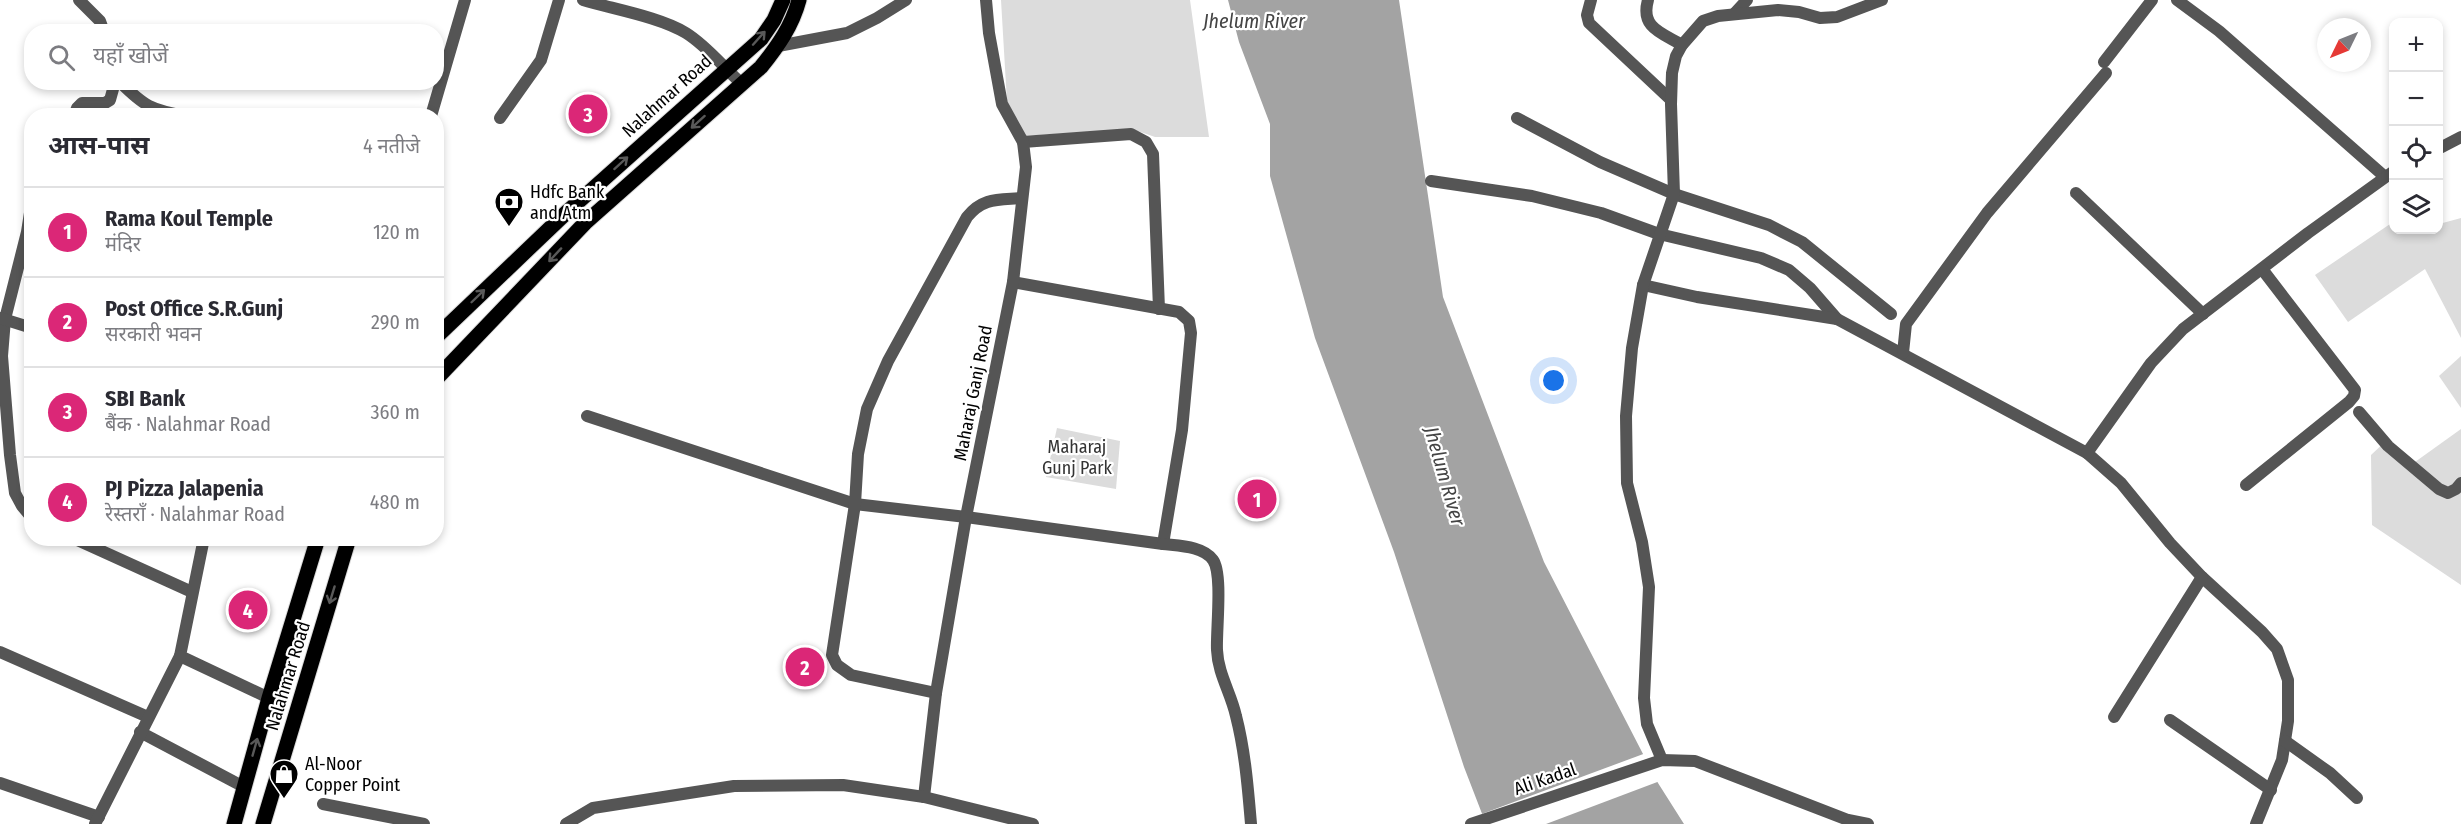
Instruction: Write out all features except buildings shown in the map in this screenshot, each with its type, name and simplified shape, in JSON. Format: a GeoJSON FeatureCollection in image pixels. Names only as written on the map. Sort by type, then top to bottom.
{"type":"FeatureCollection","features":[{"type":"Feature","properties":{"kind":"main road","name":"Nalahmar Road"},"geometry":{"type":"LineString","coordinates":[[444,329],[568,211],[761,39],[774,20],[783,0]]}},
{"type":"Feature","properties":{"kind":"main road"},"geometry":{"type":"LineString","coordinates":[[444,371],[585,223],[761,67],[778,46],[794,19],[799,0]]}},
{"type":"Feature","properties":{"kind":"main road","name":"Nalahmar Road"},"geometry":{"type":"LineString","coordinates":[[234,824],[269,698],[316,546]]}},
{"type":"Feature","properties":{"kind":"main road","name":"Nalahmar Road"},"geometry":{"type":"LineString","coordinates":[[263,824],[347,546]]}},
{"type":"Feature","properties":{"kind":"street"},"geometry":{"type":"LineString","coordinates":[[79,0],[101,24]]}},
{"type":"Feature","properties":{"kind":"street"},"geometry":{"type":"LineString","coordinates":[[444,72],[465,0]]}},
{"type":"Feature","properties":{"kind":"street"},"geometry":{"type":"LineString","coordinates":[[500,118],[540,60],[559,0]]}},
{"type":"Feature","properties":{"kind":"street"},"geometry":{"type":"LineString","coordinates":[[583,0],[678,28],[698,41],[742,84]]}},
{"type":"Feature","properties":{"kind":"street"},"geometry":{"type":"LineString","coordinates":[[778,46],[847,33],[906,0]]}},
{"type":"Feature","properties":{"kind":"street","name":"Maharaj Ganj Road"},"geometry":{"type":"LineString","coordinates":[[924,797],[936,693],[966,517],[1013,282],[1026,167],[1023,142],[1002,104],[989,33],[986,0]]}},
{"type":"Feature","properties":{"kind":"street"},"geometry":{"type":"LineString","coordinates":[[1591,0],[1587,15],[1589,23],[1671,100]]}},
{"type":"Feature","properties":{"kind":"street"},"geometry":{"type":"LineString","coordinates":[[1648,0],[1645,11],[1649,23],[1682,45]]}},
{"type":"Feature","properties":{"kind":"street"},"geometry":{"type":"LineString","coordinates":[[1734,14],[1746,0]]}},
{"type":"Feature","properties":{"kind":"street"},"geometry":{"type":"LineString","coordinates":[[1662,760],[1647,724],[1644,698],[1649,587],[1642,542],[1628,483],[1626,416],[1632,348],[1643,285],[1674,194],[1671,100],[1672,73],[1676,56],[1682,45],[1703,21],[1718,16],[1778,10],[1799,12],[1820,18],[1838,17],[1882,0]]}},
{"type":"Feature","properties":{"kind":"street"},"geometry":{"type":"LineString","coordinates":[[1903,352],[1906,324],[1987,213],[2105,67],[2152,0]]}},
{"type":"Feature","properties":{"kind":"street"},"geometry":{"type":"LineString","coordinates":[[2086,453],[2151,363],[2183,329],[2389,173],[2219,31],[2177,0]]}},
{"type":"Feature","properties":{"kind":"street"},"geometry":{"type":"LineString","coordinates":[[77,108],[82,103],[105,103],[110,100],[113,90]]}},
{"type":"Feature","properties":{"kind":"street"},"geometry":{"type":"LineString","coordinates":[[128,90],[141,104],[152,108]]}},
{"type":"Feature","properties":{"kind":"street"},"geometry":{"type":"LineString","coordinates":[[433,108],[439,90]]}},
{"type":"Feature","properties":{"kind":"street"},"geometry":{"type":"LineString","coordinates":[[1517,118],[1600,162],[1674,194],[1759,221],[1802,242],[1891,314]]}},
{"type":"Feature","properties":{"kind":"street"},"geometry":{"type":"LineString","coordinates":[[1023,142],[1131,134],[1146,142],[1153,154],[1159,309]]}},
{"type":"Feature","properties":{"kind":"street"},"geometry":{"type":"LineString","coordinates":[[2443,146],[2461,137]]}},
{"type":"Feature","properties":{"kind":"street"},"geometry":{"type":"LineString","coordinates":[[1431,181],[1532,196],[1601,213],[1659,234],[1761,258],[1790,270],[1810,288],[1837,319]]}},
{"type":"Feature","properties":{"kind":"street"},"geometry":{"type":"LineString","coordinates":[[2076,193],[2203,314]]}},
{"type":"Feature","properties":{"kind":"street"},"geometry":{"type":"LineString","coordinates":[[936,693],[851,675],[837,665],[832,655],[855,504],[858,454],[867,409],[888,361],[956,236],[976,206],[989,200],[1022,198]]}},
{"type":"Feature","properties":{"kind":"street"},"geometry":{"type":"LineString","coordinates":[[24,242],[2,318],[2,356],[11,464],[15,493],[24,508]]}},
{"type":"Feature","properties":{"kind":"street"},"geometry":{"type":"LineString","coordinates":[[2246,485],[2349,402],[2355,390],[2262,269]]}},
{"type":"Feature","properties":{"kind":"street"},"geometry":{"type":"LineString","coordinates":[[1013,282],[1179,312],[1189,321],[1191,333],[1182,430],[1163,544]]}},
{"type":"Feature","properties":{"kind":"street"},"geometry":{"type":"LineString","coordinates":[[1643,285],[1697,297],[1837,319],[1903,352],[2086,453],[2121,483],[2202,578],[2262,632],[2277,650],[2288,680],[2288,721],[2282,760],[2256,824]]}},
{"type":"Feature","properties":{"kind":"street"},"geometry":{"type":"LineString","coordinates":[[2,318],[24,325]]}},
{"type":"Feature","properties":{"kind":"street"},"geometry":{"type":"LineString","coordinates":[[2359,412],[2388,446],[2439,489],[2448,493],[2461,483]]}},
{"type":"Feature","properties":{"kind":"street"},"geometry":{"type":"LineString","coordinates":[[587,416],[855,504],[1163,544],[1208,553],[1215,562],[1218,581],[1217,652],[1224,684],[1236,713],[1243,746],[1251,824]]}},
{"type":"Feature","properties":{"kind":"street"},"geometry":{"type":"LineString","coordinates":[[91,546],[192,592]]}},
{"type":"Feature","properties":{"kind":"street"},"geometry":{"type":"LineString","coordinates":[[0,783],[97,820],[180,656],[202,546]]}},
{"type":"Feature","properties":{"kind":"street"},"geometry":{"type":"LineString","coordinates":[[2114,717],[2202,578]]}},
{"type":"Feature","properties":{"kind":"street"},"geometry":{"type":"LineString","coordinates":[[0,652],[148,717]]}},
{"type":"Feature","properties":{"kind":"street"},"geometry":{"type":"LineString","coordinates":[[180,656],[269,698]]}},
{"type":"Feature","properties":{"kind":"street"},"geometry":{"type":"LineString","coordinates":[[2170,720],[2271,790]]}},
{"type":"Feature","properties":{"kind":"street"},"geometry":{"type":"LineString","coordinates":[[140,732],[244,787]]}},
{"type":"Feature","properties":{"kind":"street"},"geometry":{"type":"LineString","coordinates":[[2285,741],[2310,758],[2357,798]]}},
{"type":"Feature","properties":{"kind":"street","name":"Ali Kadal"},"geometry":{"type":"LineString","coordinates":[[1471,824],[1662,760],[1695,761],[1848,820],[1868,824]]}},
{"type":"Feature","properties":{"kind":"street"},"geometry":{"type":"LineString","coordinates":[[566,824],[594,808],[735,786],[843,785],[924,797],[1033,824]]}},
{"type":"Feature","properties":{"kind":"street"},"geometry":{"type":"LineString","coordinates":[[323,804],[424,824]]}},
{"type":"Feature","properties":{"kind":"green space"},"geometry":{"type":"Polygon","coordinates":[[[1001,0],[1190,0],[1209,137],[1155,137],[1132,129],[1023,136],[1007,102],[1001,0]]]}},
{"type":"Feature","properties":{"kind":"green space"},"geometry":{"type":"Polygon","coordinates":[[[2461,218],[2461,338],[2425,269],[2348,322],[2315,275],[2389,225],[2389,234],[2443,234],[2443,223],[2461,218]]]}},
{"type":"Feature","properties":{"kind":"green space"},"geometry":{"type":"Polygon","coordinates":[[[2461,356],[2461,408],[2439,376],[2461,356]]]}},
{"type":"Feature","properties":{"kind":"green space","name":"Maharaj Gunj Park"},"geometry":{"type":"Polygon","coordinates":[[[1057,428],[1120,441],[1116,489],[1046,477],[1057,428]]]}},
{"type":"Feature","properties":{"kind":"green space"},"geometry":{"type":"Polygon","coordinates":[[[2461,429],[2461,585],[2372,525],[2371,455],[2387,440],[2415,462],[2461,429]]]}},
{"type":"Feature","properties":{"kind":"water","name":"Jhelum River"},"geometry":{"type":"Polygon","coordinates":[[[1228,0],[1399,0],[1443,297],[1544,562],[1658,783],[1684,824],[1486,824],[1464,767],[1394,552],[1315,338],[1270,176],[1270,124],[1239,42],[1228,0]]]}},
{"type":"Feature","properties":{"kind":"pier"},"geometry":{"type":"Polygon","coordinates":[[[1646,753],[1660,781],[1546,824],[1482,824],[1479,815],[1646,753]]]}},
{"type":"Feature","properties":{"kind":"place","name":"SBI Bank"},"geometry":{"type":"Point","coordinates":[588,114]}},
{"type":"Feature","properties":{"kind":"place","name":"Hdfc Bank and Atm"},"geometry":{"type":"Point","coordinates":[509,228]}},
{"type":"Feature","properties":{"kind":"place","name":"Rama Koul Temple"},"geometry":{"type":"Point","coordinates":[1257,499]}},
{"type":"Feature","properties":{"kind":"place","name":"PJ Pizza Jalapenia"},"geometry":{"type":"Point","coordinates":[248,610]}},
{"type":"Feature","properties":{"kind":"place","name":"Post Office S.R.Gunj"},"geometry":{"type":"Point","coordinates":[805,667]}},
{"type":"Feature","properties":{"kind":"place","name":"Al-Noor Copper Point"},"geometry":{"type":"Point","coordinates":[284,800]}}]}
